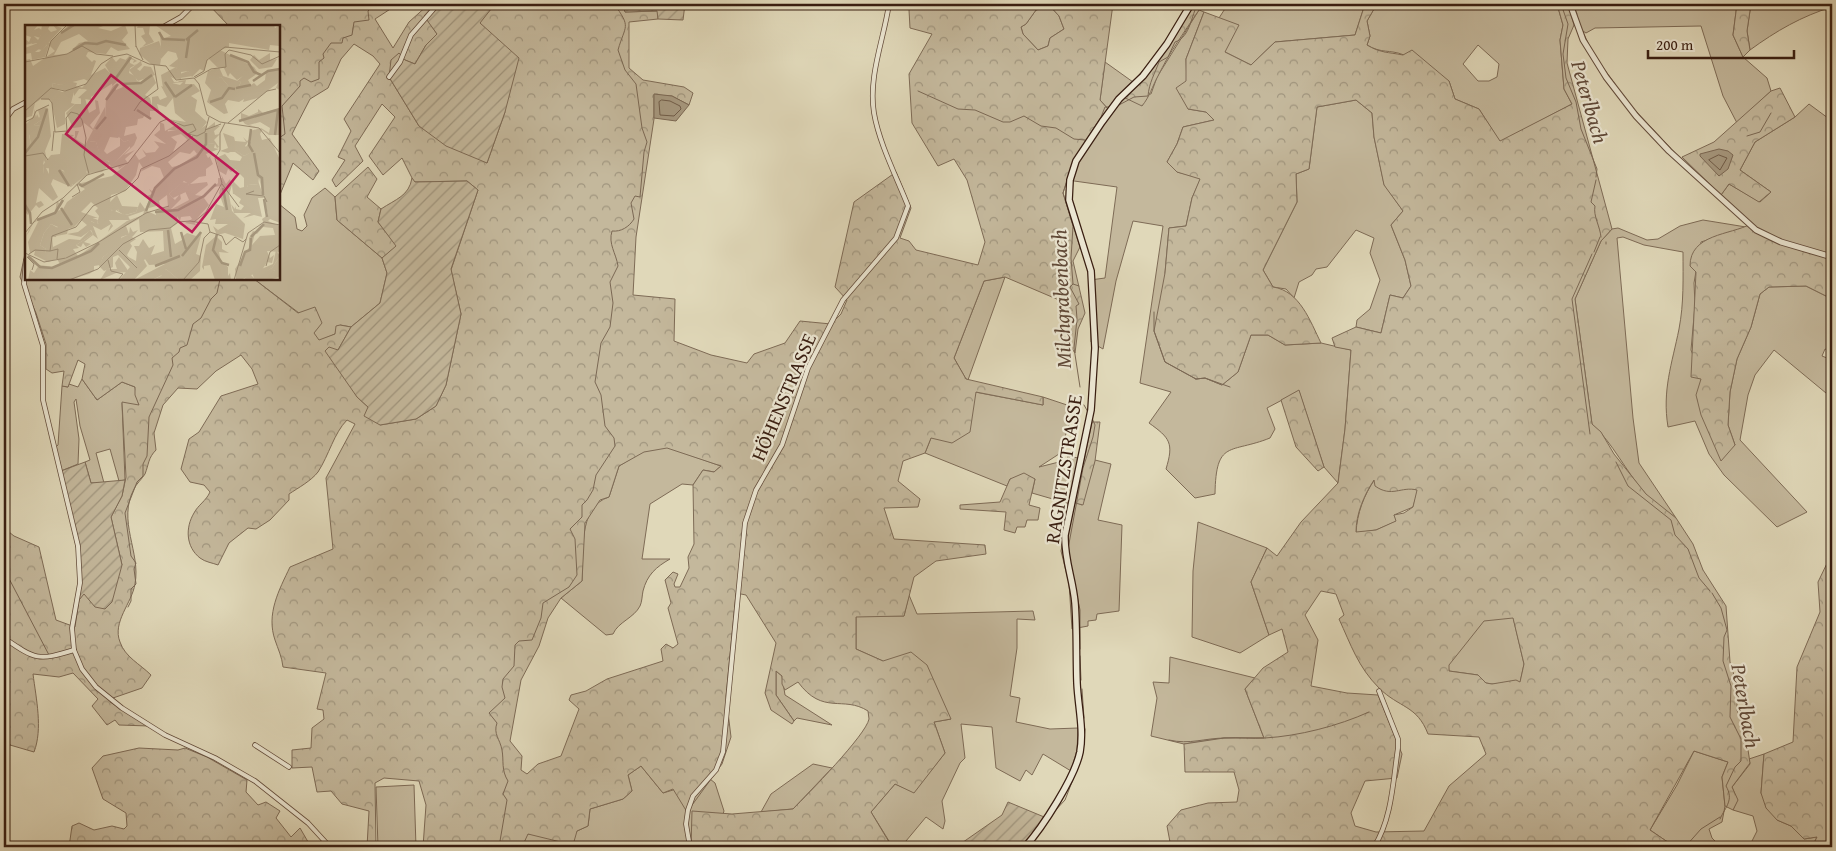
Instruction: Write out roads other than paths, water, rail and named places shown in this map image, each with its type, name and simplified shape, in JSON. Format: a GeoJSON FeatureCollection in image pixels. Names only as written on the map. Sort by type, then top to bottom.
{"type":"FeatureCollection","features":[{"type":"Feature","properties":{"kind":"main road","name":"RAGNITZSTRASSE"},"geometry":{"type":"LineString","coordinates":[[1025,847],[1061,795],[1072,775],[1080,752],[1081,725],[1077,687],[1075,602],[1064,551],[1065,535],[1091,410],[1095,332],[1091,271],[1069,200],[1070,180],[1076,161],[1102,122],[1118,99],[1142,76],[1168,44],[1189,5]]}},
{"type":"Feature","properties":{"kind":"street"},"geometry":{"type":"LineString","coordinates":[[167,25],[181,17],[194,4]]}},
{"type":"Feature","properties":{"kind":"street"},"geometry":{"type":"LineString","coordinates":[[389,76],[400,62],[411,35],[438,4]]}},
{"type":"Feature","properties":{"kind":"street","name":"HÖHENSTRASSE"},"geometry":{"type":"LineString","coordinates":[[690,847],[686,824],[688,810],[693,796],[716,770],[723,752],[745,523],[756,490],[782,446],[808,368],[843,300],[896,238],[908,206],[888,157],[874,113],[874,84],[889,4]]}},
{"type":"Feature","properties":{"kind":"street"},"geometry":{"type":"LineString","coordinates":[[1570,4],[1583,40],[1606,77],[1636,116],[1670,151],[1756,230],[1781,242],[1832,257]]}},
{"type":"Feature","properties":{"kind":"street"},"geometry":{"type":"LineString","coordinates":[[4,121],[12,109],[25,102]]}},
{"type":"Feature","properties":{"kind":"street"},"geometry":{"type":"LineString","coordinates":[[25,272],[24,284],[43,346],[43,400],[78,546],[79,592],[72,628],[74,650],[82,669],[109,699],[165,735],[216,758],[255,781],[311,826],[330,847]]}},
{"type":"Feature","properties":{"kind":"street"},"geometry":{"type":"LineString","coordinates":[[4,638],[39,658],[49,658],[74,650]]}},
{"type":"Feature","properties":{"kind":"street"},"geometry":{"type":"LineString","coordinates":[[1374,847],[1381,833],[1390,804],[1398,748],[1398,739],[1379,691]]}},
{"type":"Feature","properties":{"kind":"street"},"geometry":{"type":"LineString","coordinates":[[255,745],[289,767]]}},
{"type":"Feature","properties":{"kind":"water"},"geometry":{"type":"Polygon","coordinates":[[[654,94],[672,96],[689,105],[676,121],[654,118],[654,94]]]}},
{"type":"Feature","properties":{"kind":"water"},"geometry":{"type":"Polygon","coordinates":[[[1719,149],[1728,151],[1733,155],[1728,169],[1719,176],[1700,154],[1719,149]]]}},
{"type":"Feature","properties":{"kind":"waterway"},"geometry":{"type":"LineString","coordinates":[[280,137],[285,134],[282,106],[300,86],[300,81],[304,78],[311,82],[319,79],[319,62],[324,58],[323,54],[331,43],[342,43],[343,38],[352,35],[354,22],[369,20],[368,11],[375,4]]}},
{"type":"Feature","properties":{"kind":"waterway"},"geometry":{"type":"LineString","coordinates":[[499,847],[507,800],[503,794],[508,781],[504,773],[502,750],[496,733],[497,723],[489,713],[505,698],[502,687],[503,679],[514,666],[515,645],[519,641],[532,640],[541,618],[543,603],[569,587],[577,575],[575,539],[570,529],[582,517],[582,505],[593,490],[596,475],[615,446],[614,438],[605,426],[601,395],[595,382],[601,343],[610,327],[613,303],[610,282],[618,266],[612,244],[612,231],[619,231],[634,219],[631,203],[635,196],[640,197],[644,152],[647,142],[642,128],[636,84],[625,70],[618,50],[625,31],[625,23],[614,4]]}},
{"type":"Feature","properties":{"kind":"waterway","name":"Milchgrabenbach"},"geometry":{"type":"LineString","coordinates":[[1119,105],[1134,97],[1148,96],[1159,62],[1168,57],[1175,42],[1184,35],[1198,4]]}},
{"type":"Feature","properties":{"kind":"waterway","name":"Peterlbach"},"geometry":{"type":"LineString","coordinates":[[1561,4],[1568,24],[1563,54],[1566,78],[1576,102],[1581,129],[1597,169],[1596,177]]}},
{"type":"Feature","properties":{"kind":"waterway"},"geometry":{"type":"LineString","coordinates":[[1573,4],[1577,14]]}},
{"type":"Feature","properties":{"kind":"waterway"},"geometry":{"type":"LineString","coordinates":[[1583,32],[1589,45]]}},
{"type":"Feature","properties":{"kind":"waterway"},"geometry":{"type":"LineString","coordinates":[[1597,59],[1615,84]]}},
{"type":"Feature","properties":{"kind":"waterway"},"geometry":{"type":"LineString","coordinates":[[918,91],[958,109],[975,110],[1003,122],[1010,122],[1024,116],[1041,126],[1056,128],[1074,139],[1085,140]]}},
{"type":"Feature","properties":{"kind":"waterway","name":"Milchgrabenbach"},"geometry":{"type":"LineString","coordinates":[[1080,387],[1074,348],[1077,319],[1076,306],[1079,304],[1070,287],[1073,284],[1071,258],[1073,226],[1063,193],[1074,159],[1101,117],[1105,107],[1109,107]]}},
{"type":"Feature","properties":{"kind":"waterway"},"geometry":{"type":"LineString","coordinates":[[1634,109],[1677,155]]}},
{"type":"Feature","properties":{"kind":"waterway"},"geometry":{"type":"LineString","coordinates":[[1747,136],[1760,132],[1771,113]]}},
{"type":"Feature","properties":{"kind":"waterway","name":"Peterlbach"},"geometry":{"type":"LineString","coordinates":[[1596,180],[1591,202],[1595,206],[1595,214],[1601,237]]}},
{"type":"Feature","properties":{"kind":"waterway"},"geometry":{"type":"LineString","coordinates":[[1594,252],[1600,237]]}},
{"type":"Feature","properties":{"kind":"waterway"},"geometry":{"type":"LineString","coordinates":[[1590,434],[1572,299],[1592,254]]}},
{"type":"Feature","properties":{"kind":"waterway"},"geometry":{"type":"LineString","coordinates":[[128,607],[131,601],[131,589],[136,584],[134,569],[136,563],[131,556],[125,513],[137,482],[143,476],[143,464],[147,456],[149,417],[173,365],[172,358],[179,352],[180,348],[187,345],[193,324],[201,318],[211,299],[217,293],[220,280]]}},
{"type":"Feature","properties":{"kind":"waterway","name":"Milchgrabenbach"},"geometry":{"type":"LineString","coordinates":[[1073,284],[1079,286]]}},
{"type":"Feature","properties":{"kind":"waterway"},"geometry":{"type":"LineString","coordinates":[[1154,312],[1154,331],[1165,362],[1196,379],[1205,378],[1230,387]]}},
{"type":"Feature","properties":{"kind":"waterway","name":"Milchgrabenbach"},"geometry":{"type":"LineString","coordinates":[[1084,405],[1088,412]]}},
{"type":"Feature","properties":{"kind":"waterway","name":"Milchgrabenbach"},"geometry":{"type":"LineString","coordinates":[[1068,549],[1083,468],[1093,437],[1095,425],[1092,418]]}},
{"type":"Feature","properties":{"kind":"waterway","name":"Peterlbach"},"geometry":{"type":"LineString","coordinates":[[1616,462],[1628,486],[1671,520],[1675,535],[1688,549],[1699,578],[1710,591]]}},
{"type":"Feature","properties":{"kind":"waterway","name":"Milchgrabenbach"},"geometry":{"type":"LineString","coordinates":[[1069,555],[1080,610],[1080,649]]}},
{"type":"Feature","properties":{"kind":"waterway"},"geometry":{"type":"LineString","coordinates":[[4,569],[49,655]]}},
{"type":"Feature","properties":{"kind":"waterway","name":"Peterlbach"},"geometry":{"type":"LineString","coordinates":[[1712,593],[1721,608],[1727,630],[1724,637],[1723,661],[1731,686],[1730,717],[1741,739],[1741,761],[1735,767],[1726,786],[1729,799],[1720,819]]}},
{"type":"Feature","properties":{"kind":"waterway","name":"Milchgrabenbach"},"geometry":{"type":"LineString","coordinates":[[1080,656],[1081,680]]}},
{"type":"Feature","properties":{"kind":"waterway","name":"Milchgrabenbach"},"geometry":{"type":"LineString","coordinates":[[1082,689],[1084,718]]}},
{"type":"Feature","properties":{"kind":"waterway"},"geometry":{"type":"LineString","coordinates":[[1169,740],[1190,742],[1218,738],[1278,737],[1305,733],[1331,726],[1369,712]]}},
{"type":"Feature","properties":{"kind":"waterway","name":"Milchgrabenbach"},"geometry":{"type":"LineString","coordinates":[[1083,751],[1085,729]]}},
{"type":"Feature","properties":{"kind":"waterway","name":"Milchgrabenbach"},"geometry":{"type":"LineString","coordinates":[[1053,813],[1065,800],[1077,769]]}},
{"type":"Feature","properties":{"kind":"waterway"},"geometry":{"type":"LineString","coordinates":[[1685,847],[1701,829],[1720,817]]}}]}
